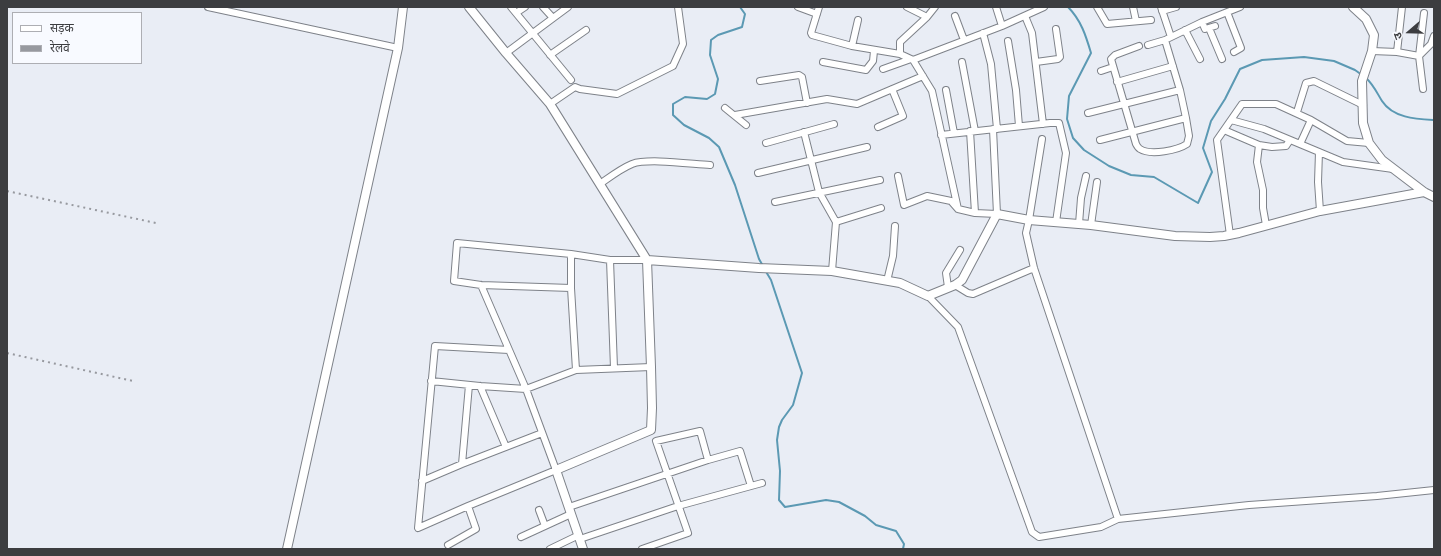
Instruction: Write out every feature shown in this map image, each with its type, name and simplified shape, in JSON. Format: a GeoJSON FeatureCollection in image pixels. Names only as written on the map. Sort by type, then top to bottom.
{"type":"FeatureCollection","features":[{"type":"Feature","properties":{"kind":"street"},"geometry":{"type":"LineString","coordinates":[[208,7],[398,48]]}},
{"type":"Feature","properties":{"kind":"street"},"geometry":{"type":"LineString","coordinates":[[287,549],[398,48],[403,7]]}},
{"type":"Feature","properties":{"kind":"street"},"geometry":{"type":"LineString","coordinates":[[469,7],[550,104],[647,260],[652,408],[651,430],[418,528],[435,346],[508,350]]}},
{"type":"Feature","properties":{"kind":"street"},"geometry":{"type":"LineString","coordinates":[[511,7],[571,80]]}},
{"type":"Feature","properties":{"kind":"street"},"geometry":{"type":"LineString","coordinates":[[516,13],[525,7]]}},
{"type":"Feature","properties":{"kind":"street"},"geometry":{"type":"LineString","coordinates":[[543,7],[553,18]]}},
{"type":"Feature","properties":{"kind":"street"},"geometry":{"type":"LineString","coordinates":[[506,53],[568,7]]}},
{"type":"Feature","properties":{"kind":"street"},"geometry":{"type":"LineString","coordinates":[[550,104],[575,87],[617,94],[673,66],[683,44],[678,7]]}},
{"type":"Feature","properties":{"kind":"street"},"geometry":{"type":"LineString","coordinates":[[798,7],[817,14]]}},
{"type":"Feature","properties":{"kind":"street"},"geometry":{"type":"LineString","coordinates":[[819,7],[811,33],[812,35],[852,46],[900,54],[912,59],[932,91],[940,135],[958,209]]}},
{"type":"Feature","properties":{"kind":"street"},"geometry":{"type":"LineString","coordinates":[[907,7],[927,17]]}},
{"type":"Feature","properties":{"kind":"street"},"geometry":{"type":"LineString","coordinates":[[900,54],[900,42],[927,17],[935,7]]}},
{"type":"Feature","properties":{"kind":"street"},"geometry":{"type":"LineString","coordinates":[[996,7],[1002,26]]}},
{"type":"Feature","properties":{"kind":"street"},"geometry":{"type":"LineString","coordinates":[[883,69],[1002,26],[1044,7]]}},
{"type":"Feature","properties":{"kind":"street"},"geometry":{"type":"LineString","coordinates":[[1097,7],[1107,24],[1151,20]]}},
{"type":"Feature","properties":{"kind":"street"},"geometry":{"type":"LineString","coordinates":[[1133,7],[1136,21]]}},
{"type":"Feature","properties":{"kind":"street"},"geometry":{"type":"LineString","coordinates":[[1139,46],[1112,56],[1110,59],[1136,144],[1140,149],[1154,153],[1182,147],[1187,144],[1188,136],[1186,118],[1173,66],[1162,9],[1176,7]]}},
{"type":"Feature","properties":{"kind":"street"},"geometry":{"type":"LineString","coordinates":[[1148,45],[1240,7]]}},
{"type":"Feature","properties":{"kind":"street"},"geometry":{"type":"LineString","coordinates":[[1353,7],[1366,19],[1374,35],[1372,50],[1362,81],[1363,123],[1369,142],[1382,160],[1424,192],[1434,197]]}},
{"type":"Feature","properties":{"kind":"street"},"geometry":{"type":"LineString","coordinates":[[1397,52],[1402,7]]}},
{"type":"Feature","properties":{"kind":"street"},"geometry":{"type":"LineString","coordinates":[[1227,12],[1241,48],[1234,52]]}},
{"type":"Feature","properties":{"kind":"street"},"geometry":{"type":"LineString","coordinates":[[1422,89],[1419,56],[1424,13]]}},
{"type":"Feature","properties":{"kind":"street"},"geometry":{"type":"LineString","coordinates":[[955,16],[964,40]]}},
{"type":"Feature","properties":{"kind":"street"},"geometry":{"type":"LineString","coordinates":[[1025,16],[1032,32],[1043,124]]}},
{"type":"Feature","properties":{"kind":"street"},"geometry":{"type":"LineString","coordinates":[[852,46],[858,20]]}},
{"type":"Feature","properties":{"kind":"street"},"geometry":{"type":"LineString","coordinates":[[1202,22],[1204,29],[1212,27],[1222,59]]}},
{"type":"Feature","properties":{"kind":"street"},"geometry":{"type":"LineString","coordinates":[[1036,62],[1058,59],[1060,57],[1056,29]]}},
{"type":"Feature","properties":{"kind":"street"},"geometry":{"type":"LineString","coordinates":[[550,55],[586,30]]}},
{"type":"Feature","properties":{"kind":"street"},"geometry":{"type":"LineString","coordinates":[[1185,30],[1200,59]]}},
{"type":"Feature","properties":{"kind":"street"},"geometry":{"type":"LineString","coordinates":[[928,296],[962,280],[997,214],[995,129],[991,64],[983,33]]}},
{"type":"Feature","properties":{"kind":"street"},"geometry":{"type":"LineString","coordinates":[[1419,56],[1431,44],[1434,36]]}},
{"type":"Feature","properties":{"kind":"street"},"geometry":{"type":"LineString","coordinates":[[1008,42],[1016,90],[1019,126]]}},
{"type":"Feature","properties":{"kind":"street"},"geometry":{"type":"LineString","coordinates":[[823,62],[866,70],[873,61],[874,50]]}},
{"type":"Feature","properties":{"kind":"street"},"geometry":{"type":"LineString","coordinates":[[1372,50],[1419,56]]}},
{"type":"Feature","properties":{"kind":"street"},"geometry":{"type":"LineString","coordinates":[[962,62],[973,131],[975,213]]}},
{"type":"Feature","properties":{"kind":"street"},"geometry":{"type":"LineString","coordinates":[[1117,82],[1173,66]]}},
{"type":"Feature","properties":{"kind":"street"},"geometry":{"type":"LineString","coordinates":[[1101,71],[1113,67]]}},
{"type":"Feature","properties":{"kind":"street"},"geometry":{"type":"LineString","coordinates":[[760,81],[799,75],[803,81],[806,103]]}},
{"type":"Feature","properties":{"kind":"street"},"geometry":{"type":"LineString","coordinates":[[735,115],[827,99],[857,104],[923,76]]}},
{"type":"Feature","properties":{"kind":"street"},"geometry":{"type":"LineString","coordinates":[[1297,112],[1306,83],[1314,81],[1363,106]]}},
{"type":"Feature","properties":{"kind":"street"},"geometry":{"type":"LineString","coordinates":[[878,127],[903,116],[892,89]]}},
{"type":"Feature","properties":{"kind":"street"},"geometry":{"type":"LineString","coordinates":[[946,90],[954,133]]}},
{"type":"Feature","properties":{"kind":"street"},"geometry":{"type":"LineString","coordinates":[[1088,113],[1180,90]]}},
{"type":"Feature","properties":{"kind":"street"},"geometry":{"type":"LineString","coordinates":[[1230,235],[1217,140],[1242,104],[1276,104],[1297,112],[1347,141],[1369,142]]}},
{"type":"Feature","properties":{"kind":"street"},"geometry":{"type":"LineString","coordinates":[[725,108],[746,125]]}},
{"type":"Feature","properties":{"kind":"street"},"geometry":{"type":"LineString","coordinates":[[1100,140],[1186,118]]}},
{"type":"Feature","properties":{"kind":"street"},"geometry":{"type":"LineString","coordinates":[[1231,120],[1264,129],[1344,162],[1393,169]]}},
{"type":"Feature","properties":{"kind":"street"},"geometry":{"type":"LineString","coordinates":[[1300,144],[1311,120]]}},
{"type":"Feature","properties":{"kind":"street"},"geometry":{"type":"LineString","coordinates":[[940,135],[1059,123],[1065,149],[1056,222]]}},
{"type":"Feature","properties":{"kind":"street"},"geometry":{"type":"LineString","coordinates":[[766,143],[834,124]]}},
{"type":"Feature","properties":{"kind":"street"},"geometry":{"type":"LineString","coordinates":[[1224,130],[1259,145],[1272,147],[1288,145],[1290,140]]}},
{"type":"Feature","properties":{"kind":"street"},"geometry":{"type":"LineString","coordinates":[[804,132],[819,192],[836,222],[832,271]]}},
{"type":"Feature","properties":{"kind":"street"},"geometry":{"type":"LineString","coordinates":[[1042,139],[1026,233],[1034,268],[1118,518]]}},
{"type":"Feature","properties":{"kind":"street"},"geometry":{"type":"LineString","coordinates":[[1259,145],[1257,162],[1263,190],[1263,208],[1266,225]]}},
{"type":"Feature","properties":{"kind":"street"},"geometry":{"type":"LineString","coordinates":[[758,173],[868,147]]}},
{"type":"Feature","properties":{"kind":"street"},"geometry":{"type":"LineString","coordinates":[[1320,152],[1318,182],[1320,211]]}},
{"type":"Feature","properties":{"kind":"street"},"geometry":{"type":"LineString","coordinates":[[600,184],[625,167],[641,162],[710,165]]}},
{"type":"Feature","properties":{"kind":"street"},"geometry":{"type":"LineString","coordinates":[[898,176],[904,205],[927,196],[951,201],[958,209],[975,213],[997,214],[1029,220],[1091,225],[1175,236],[1210,237],[1230,235],[1320,211],[1424,192]]}},
{"type":"Feature","properties":{"kind":"street"},"geometry":{"type":"LineString","coordinates":[[1080,224],[1081,198],[1086,176]]}},
{"type":"Feature","properties":{"kind":"street"},"geometry":{"type":"LineString","coordinates":[[775,202],[880,180]]}},
{"type":"Feature","properties":{"kind":"street"},"geometry":{"type":"LineString","coordinates":[[1091,225],[1097,182]]}},
{"type":"Feature","properties":{"kind":"street"},"geometry":{"type":"LineString","coordinates":[[836,222],[881,208]]}},
{"type":"Feature","properties":{"kind":"street"},"geometry":{"type":"LineString","coordinates":[[888,281],[893,256],[895,226]]}},
{"type":"Feature","properties":{"kind":"street"},"geometry":{"type":"LineString","coordinates":[[571,288],[481,285],[454,281],[457,243],[571,254],[610,260],[647,260],[760,268],[832,271],[900,283],[928,296],[958,327],[1032,532],[1039,537],[1101,527],[1118,518],[1248,505],[1376,496],[1434,490]]}},
{"type":"Feature","properties":{"kind":"street"},"geometry":{"type":"LineString","coordinates":[[960,250],[946,273],[951,286],[968,293],[973,294],[1034,268]]}},
{"type":"Feature","properties":{"kind":"street"},"geometry":{"type":"LineString","coordinates":[[571,254],[571,288],[576,370]]}},
{"type":"Feature","properties":{"kind":"street"},"geometry":{"type":"LineString","coordinates":[[610,260],[614,368]]}},
{"type":"Feature","properties":{"kind":"street"},"geometry":{"type":"LineString","coordinates":[[481,285],[526,389],[584,549]]}},
{"type":"Feature","properties":{"kind":"street"},"geometry":{"type":"LineString","coordinates":[[432,381],[526,389],[576,370],[651,367]]}},
{"type":"Feature","properties":{"kind":"street"},"geometry":{"type":"LineString","coordinates":[[462,464],[469,385]]}},
{"type":"Feature","properties":{"kind":"street"},"geometry":{"type":"LineString","coordinates":[[480,386],[506,447]]}},
{"type":"Feature","properties":{"kind":"street"},"geometry":{"type":"LineString","coordinates":[[642,549],[688,533],[656,441],[700,431],[708,460]]}},
{"type":"Feature","properties":{"kind":"street"},"geometry":{"type":"LineString","coordinates":[[422,481],[542,433]]}},
{"type":"Feature","properties":{"kind":"street"},"geometry":{"type":"LineString","coordinates":[[521,536],[545,526],[570,510],[708,460],[740,452],[751,486]]}},
{"type":"Feature","properties":{"kind":"street"},"geometry":{"type":"LineString","coordinates":[[550,549],[561,546],[580,537],[678,506],[762,483]]}},
{"type":"Feature","properties":{"kind":"street"},"geometry":{"type":"LineString","coordinates":[[448,545],[476,530],[468,506]]}},
{"type":"Feature","properties":{"kind":"street"},"geometry":{"type":"LineString","coordinates":[[538,510],[545,526]]}},
{"type":"Feature","properties":{"kind":"waterway"},"geometry":{"type":"LineString","coordinates":[[740,7],[745,14],[742,27],[718,35],[711,40],[710,55],[718,79],[715,94],[707,99],[685,97],[673,104],[673,115],[684,125],[709,138],[719,147],[735,185],[759,259],[763,266]]}},
{"type":"Feature","properties":{"kind":"waterway"},"geometry":{"type":"LineString","coordinates":[[1068,7],[1080,23],[1091,53],[1069,96],[1067,119],[1073,138],[1084,150],[1109,166],[1131,175],[1154,177],[1198,203],[1212,172],[1203,148],[1211,121],[1225,99],[1240,69],[1262,60],[1304,57],[1334,61],[1355,70],[1362,75]]}},
{"type":"Feature","properties":{"kind":"waterway"},"geometry":{"type":"LineString","coordinates":[[1366,78],[1382,101],[1392,111],[1405,116],[1434,120]]}},
{"type":"Feature","properties":{"kind":"waterway"},"geometry":{"type":"LineString","coordinates":[[765,270],[771,280],[802,373],[793,405],[782,420],[779,427],[777,440],[780,471],[779,500],[785,507],[826,500],[839,502],[865,516],[876,525],[896,531],[904,544],[903,549]]}},
{"type":"Feature","properties":{"kind":"railway"},"geometry":{"type":"LineString","coordinates":[[7,191],[156,223]]}},
{"type":"Feature","properties":{"kind":"railway"},"geometry":{"type":"LineString","coordinates":[[7,353],[133,381]]}}]}
